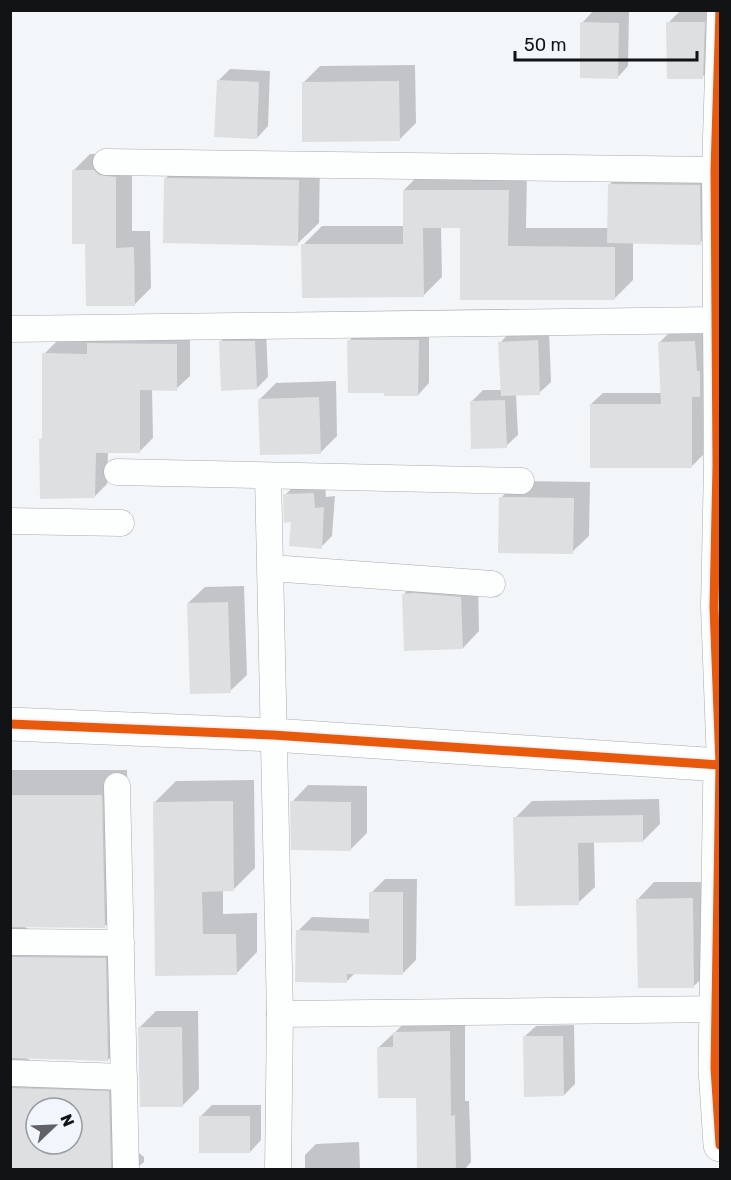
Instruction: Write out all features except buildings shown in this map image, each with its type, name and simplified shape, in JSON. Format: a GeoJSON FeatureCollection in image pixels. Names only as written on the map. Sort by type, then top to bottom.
{"type":"FeatureCollection","features":[{"type":"Feature","properties":{"kind":"street"},"geometry":{"type":"LineString","coordinates":[[720,10],[715,170],[720,765],[716,1068],[720,1145]]}},
{"type":"Feature","properties":{"kind":"street"},"geometry":{"type":"LineString","coordinates":[[106,162],[715,170]]}},
{"type":"Feature","properties":{"kind":"street"},"geometry":{"type":"LineString","coordinates":[[10,330],[716,320]]}},
{"type":"Feature","properties":{"kind":"street"},"geometry":{"type":"LineString","coordinates":[[117,472],[521,481]]}},
{"type":"Feature","properties":{"kind":"street"},"geometry":{"type":"LineString","coordinates":[[268,476],[280,1014],[278,1170]]}},
{"type":"Feature","properties":{"kind":"street"},"geometry":{"type":"LineString","coordinates":[[10,521],[122,523]]}},
{"type":"Feature","properties":{"kind":"street"},"geometry":{"type":"LineString","coordinates":[[271,568],[492,584]]}},
{"type":"Feature","properties":{"kind":"street"},"geometry":{"type":"LineString","coordinates":[[10,724],[273,735],[720,765]]}},
{"type":"Feature","properties":{"kind":"street"},"geometry":{"type":"LineString","coordinates":[[117,786],[126,1170]]}},
{"type":"Feature","properties":{"kind":"street"},"geometry":{"type":"LineString","coordinates":[[10,942],[121,943]]}},
{"type":"Feature","properties":{"kind":"street"},"geometry":{"type":"LineString","coordinates":[[280,1014],[718,1009]]}},
{"type":"Feature","properties":{"kind":"street"},"geometry":{"type":"LineString","coordinates":[[10,1073],[124,1077]]}},
{"type":"Feature","properties":{"kind":"cycle path"},"geometry":{"type":"LineString","coordinates":[[720,10],[715,170],[717,465],[714,607],[720,765]]}},
{"type":"Feature","properties":{"kind":"cycle path"},"geometry":{"type":"LineString","coordinates":[[10,724],[273,735],[720,765],[715,1068],[720,1145]]}}]}
